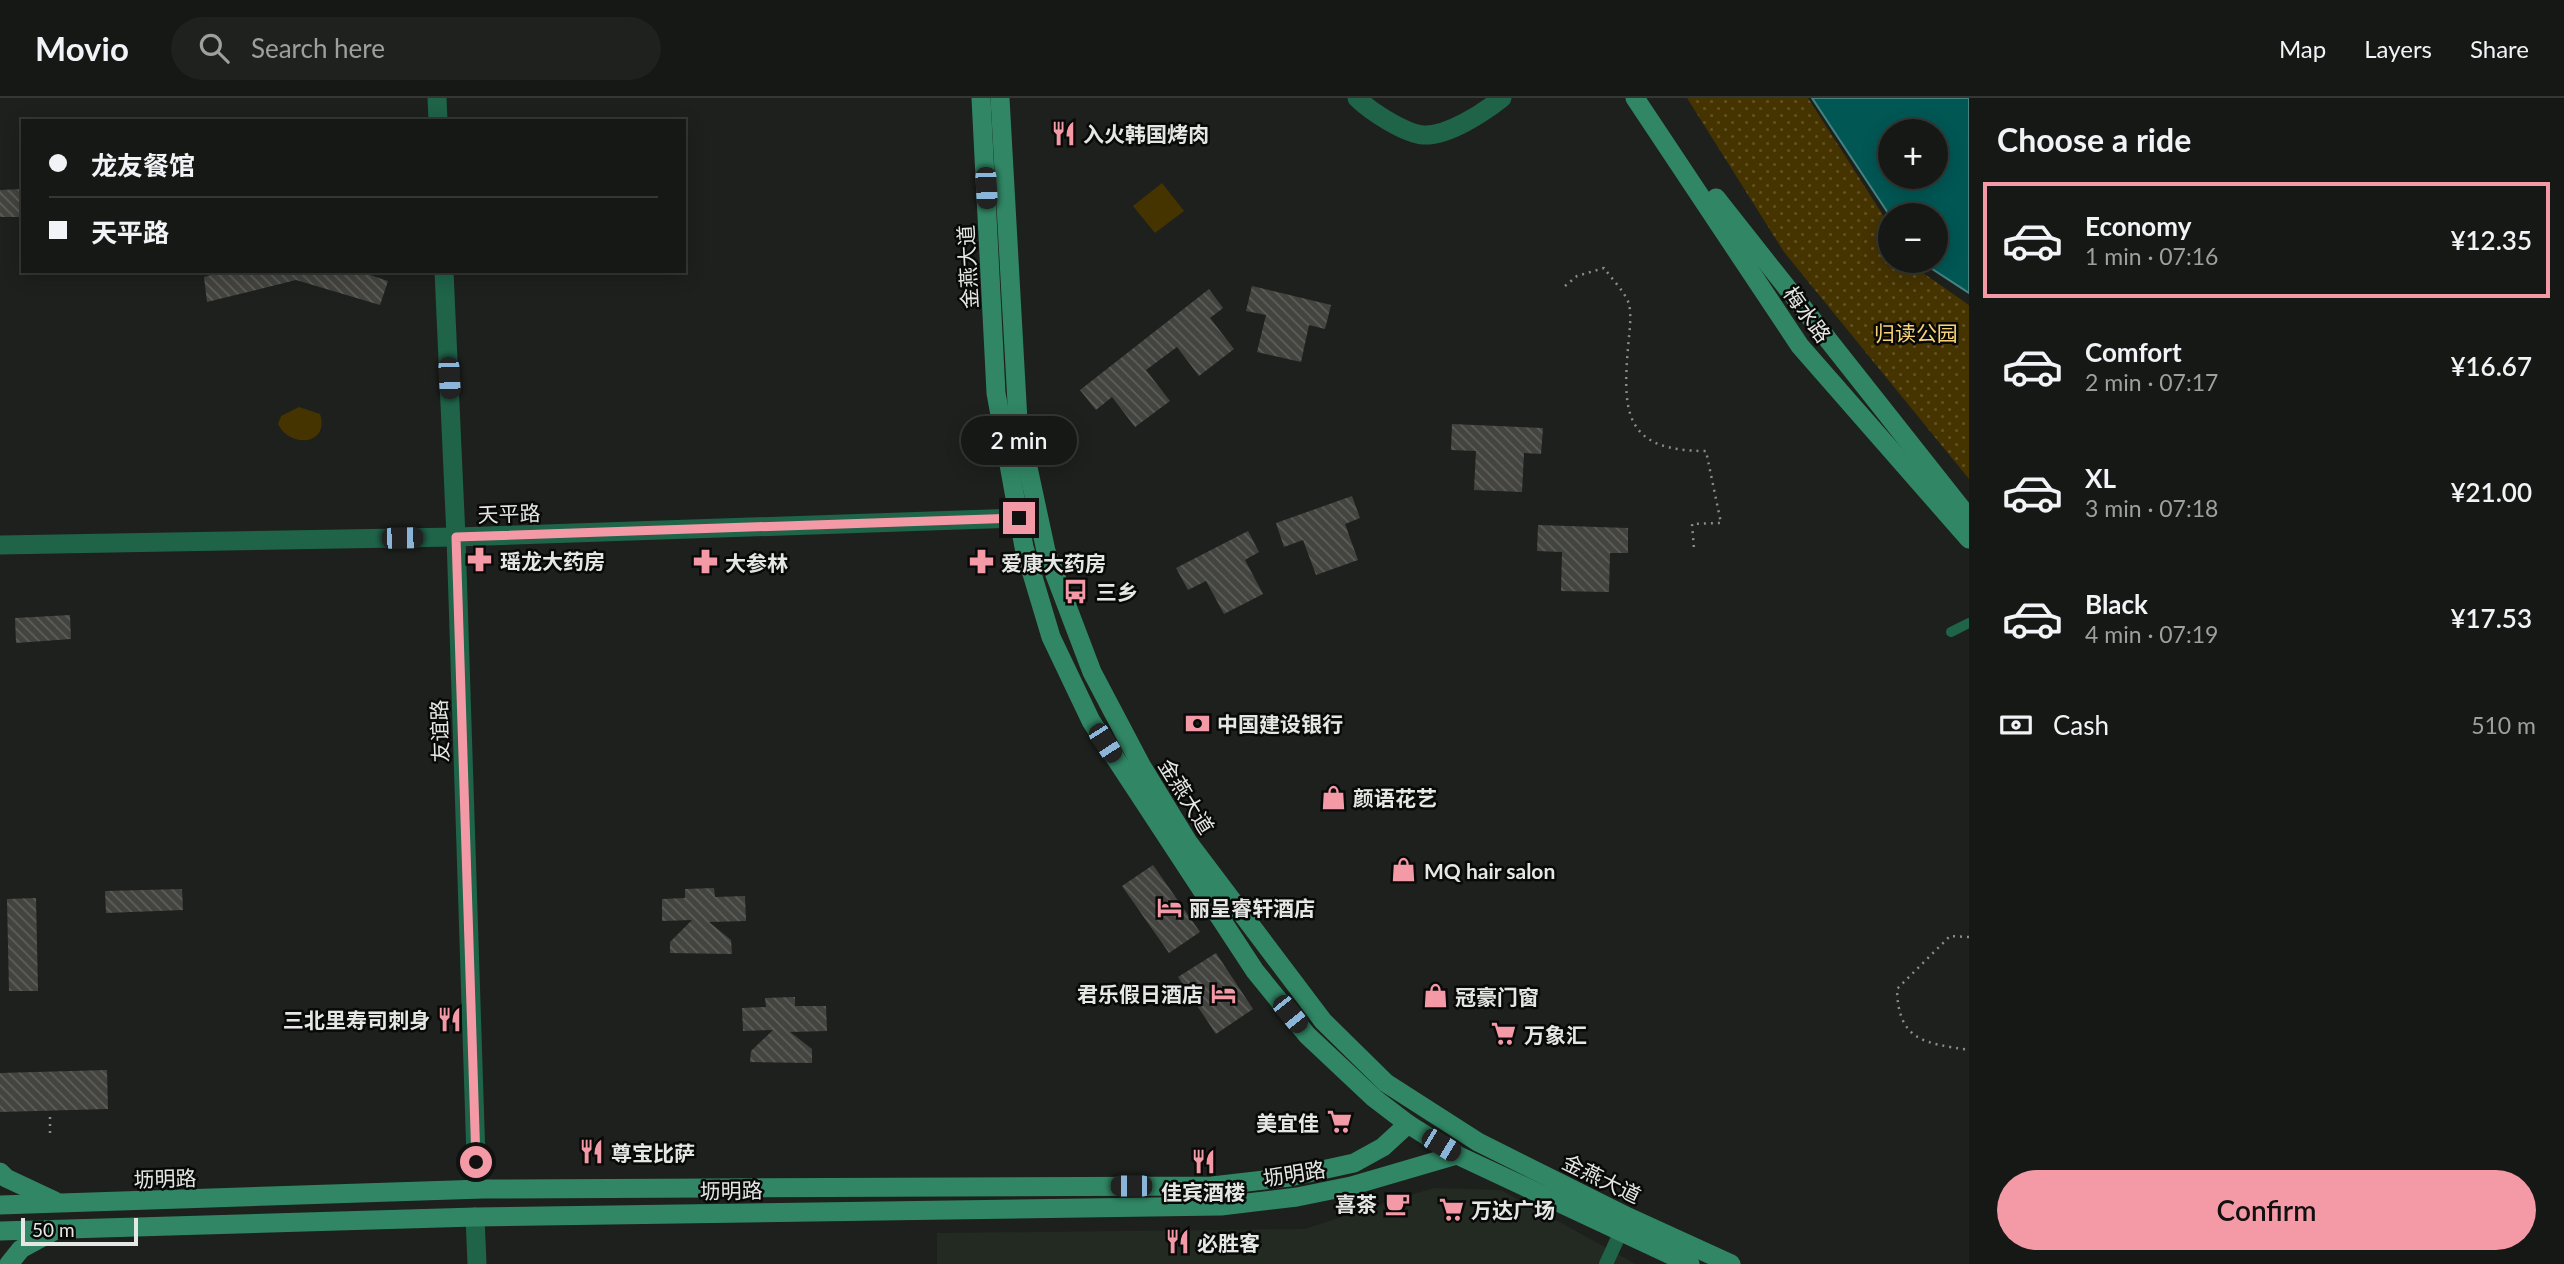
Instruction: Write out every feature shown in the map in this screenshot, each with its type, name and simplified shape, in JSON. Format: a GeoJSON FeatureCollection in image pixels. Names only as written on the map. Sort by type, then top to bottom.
{"type":"FeatureCollection","features":[{"type":"Feature","properties":{"kind":"main road","name":"金燕大道"},"geometry":{"type":"LineString","coordinates":[[981,98],[996,393],[1024,547],[1051,637],[1091,721],[1255,971],[1307,1035],[1374,1098],[1408,1124],[1457,1155],[1690,1264]]}},
{"type":"Feature","properties":{"kind":"main road","name":"金燕大道"},"geometry":{"type":"LineString","coordinates":[[1000,98],[1018,421],[1044,542],[1092,671],[1141,765],[1182,831],[1323,1021],[1386,1083],[1478,1142],[1628,1217],[1731,1264]]}},
{"type":"Feature","properties":{"kind":"main road","name":"梅水路"},"geometry":{"type":"LineString","coordinates":[[1635,98],[1800,346],[1969,539]]}},
{"type":"Feature","properties":{"kind":"main road","name":"梅水路"},"geometry":{"type":"LineString","coordinates":[[1646,98],[1688,163],[1969,518]]}},
{"type":"Feature","properties":{"kind":"main road","name":"坜明路"},"geometry":{"type":"LineString","coordinates":[[0,1205],[477,1189],[1212,1186],[1290,1177],[1354,1163],[1383,1147],[1408,1124]]}},
{"type":"Feature","properties":{"kind":"main road","name":"坜明路"},"geometry":{"type":"LineString","coordinates":[[0,1231],[469,1217],[1221,1206],[1297,1197],[1351,1186],[1457,1155]]}},
{"type":"Feature","properties":{"kind":"main road"},"geometry":{"type":"LineString","coordinates":[[0,1172],[6,1178],[62,1204]]}},
{"type":"Feature","properties":{"kind":"main road"},"geometry":{"type":"LineString","coordinates":[[9,1264],[21,1249],[60,1228]]}},
{"type":"Feature","properties":{"kind":"street"},"geometry":{"type":"LineString","coordinates":[[437,98],[438,119]]}},
{"type":"Feature","properties":{"kind":"street"},"geometry":{"type":"LineString","coordinates":[[1357,98],[1389,122],[1421,135],[1447,132],[1502,98]]}},
{"type":"Feature","properties":{"kind":"street","name":"友谊路"},"geometry":{"type":"LineString","coordinates":[[444,273],[456,537],[477,1189]]}},
{"type":"Feature","properties":{"kind":"street","name":"天平路"},"geometry":{"type":"LineString","coordinates":[[0,545],[456,537],[1019,518]]}},
{"type":"Feature","properties":{"kind":"street"},"geometry":{"type":"LineString","coordinates":[[464,1264],[469,1217]]}},
{"type":"Feature","properties":{"kind":"street"},"geometry":{"type":"LineString","coordinates":[[469,1217],[477,1264]]}},
{"type":"Feature","properties":{"kind":"street"},"geometry":{"type":"LineString","coordinates":[[1606,1264],[1617,1240]]}},
{"type":"Feature","properties":{"kind":"lane"},"geometry":{"type":"LineString","coordinates":[[1951,632],[1969,623]]}},
{"type":"Feature","properties":{"kind":"path"},"geometry":{"type":"LineString","coordinates":[[1565,286],[1577,276],[1604,268],[1628,301],[1631,316],[1624,386],[1627,407],[1633,419],[1640,431],[1652,442],[1668,448],[1706,451],[1721,523],[1692,524],[1694,550]]}},
{"type":"Feature","properties":{"kind":"path"},"geometry":{"type":"LineString","coordinates":[[1969,937],[1950,936],[1896,989],[1897,1010],[1909,1029],[1924,1042],[1969,1050]]}},
{"type":"Feature","properties":{"kind":"path"},"geometry":{"type":"LineString","coordinates":[[50,1117],[50,1135]]}},
{"type":"Feature","properties":{"kind":"shaded area","name":"万达广场"},"geometry":{"type":"Polygon","coordinates":[[[1433,1188],[1501,1190],[1636,1264],[937,1264],[937,1233],[1304,1229],[1433,1188]]]}},
{"type":"Feature","properties":{"kind":"green space","name":"归读公园"},"geometry":{"type":"Polygon","coordinates":[[[1687,98],[1808,98],[1878,207],[1878,273],[1923,273],[1969,305],[1969,479],[1784,252],[1687,98]]]}},
{"type":"Feature","properties":{"kind":"green space"},"geometry":{"type":"Polygon","coordinates":[[[1162,183],[1184,211],[1155,233],[1133,206],[1162,183]]]}},
{"type":"Feature","properties":{"kind":"green space"},"geometry":{"type":"Polygon","coordinates":[[[299,407],[320,414],[322,424],[319,432],[307,440],[291,437],[278,424],[281,416],[299,407]]]}},
{"type":"Feature","properties":{"kind":"water"},"geometry":{"type":"Polygon","coordinates":[[[1812,98],[1969,98],[1969,293],[1938,273],[1948,273],[1948,203],[1881,203],[1812,98]]]}},
{"type":"Feature","properties":{"kind":"building"},"geometry":{"type":"Polygon","coordinates":[[[21,189],[21,217],[0,217],[0,190],[21,189]]]}},
{"type":"Feature","properties":{"kind":"building"},"geometry":{"type":"Polygon","coordinates":[[[219,273],[364,273],[388,281],[380,305],[296,280],[207,302],[204,277],[219,273]]]}},
{"type":"Feature","properties":{"kind":"building"},"geometry":{"type":"Polygon","coordinates":[[[1252,286],[1331,305],[1325,329],[1309,325],[1301,362],[1257,352],[1266,315],[1246,311],[1252,286]]]}},
{"type":"Feature","properties":{"kind":"building"},"geometry":{"type":"Polygon","coordinates":[[[1209,289],[1223,308],[1210,318],[1234,349],[1199,376],[1177,347],[1146,370],[1170,401],[1135,427],[1112,397],[1096,410],[1080,390],[1209,289]]]}},
{"type":"Feature","properties":{"kind":"building"},"geometry":{"type":"Polygon","coordinates":[[[1452,424],[1543,428],[1541,454],[1524,453],[1522,492],[1474,490],[1476,451],[1451,450],[1452,424]]]}},
{"type":"Feature","properties":{"kind":"building"},"geometry":{"type":"Polygon","coordinates":[[[1352,496],[1360,518],[1345,524],[1358,560],[1316,575],[1303,540],[1284,547],[1276,523],[1352,496]]]}},
{"type":"Feature","properties":{"kind":"building"},"geometry":{"type":"Polygon","coordinates":[[[1538,525],[1628,528],[1628,553],[1610,553],[1609,592],[1561,591],[1562,552],[1537,551],[1538,525]]]}},
{"type":"Feature","properties":{"kind":"building"},"geometry":{"type":"Polygon","coordinates":[[[1248,531],[1259,552],[1245,560],[1263,594],[1224,614],[1206,581],[1188,590],[1176,568],[1248,531]]]}},
{"type":"Feature","properties":{"kind":"building"},"geometry":{"type":"Polygon","coordinates":[[[70,615],[71,639],[16,643],[15,618],[70,615]]]}},
{"type":"Feature","properties":{"kind":"building"},"geometry":{"type":"Polygon","coordinates":[[[1153,865],[1200,932],[1169,953],[1122,886],[1153,865]]]}},
{"type":"Feature","properties":{"kind":"building"},"geometry":{"type":"Polygon","coordinates":[[[714,888],[715,897],[745,896],[746,921],[709,922],[731,940],[732,954],[670,953],[670,942],[692,920],[662,921],[662,899],[685,898],[685,889],[714,888]]]}},
{"type":"Feature","properties":{"kind":"building"},"geometry":{"type":"Polygon","coordinates":[[[182,889],[183,910],[106,913],[105,891],[182,889]]]}},
{"type":"Feature","properties":{"kind":"building"},"geometry":{"type":"Polygon","coordinates":[[[36,898],[38,991],[9,991],[7,899],[36,898]]]}},
{"type":"Feature","properties":{"kind":"building"},"geometry":{"type":"Polygon","coordinates":[[[1216,953],[1253,1009],[1216,1034],[1178,977],[1216,953]]]}},
{"type":"Feature","properties":{"kind":"building"},"geometry":{"type":"Polygon","coordinates":[[[795,997],[795,1006],[826,1006],[827,1031],[790,1032],[812,1049],[812,1063],[750,1062],[751,1051],[773,1030],[743,1031],[742,1008],[766,1007],[765,998],[795,997]]]}},
{"type":"Feature","properties":{"kind":"building"},"geometry":{"type":"Polygon","coordinates":[[[107,1070],[108,1109],[0,1112],[0,1073],[107,1070]]]}},
{"type":"Feature","properties":{"kind":"place","name":"入火韩国烤肉"},"geometry":{"type":"Point","coordinates":[1063,133]}},
{"type":"Feature","properties":{"kind":"place","name":"瑶龙大药房"},"geometry":{"type":"Point","coordinates":[480,560]}},
{"type":"Feature","properties":{"kind":"place","name":"大参林"},"geometry":{"type":"Point","coordinates":[705,562]}},
{"type":"Feature","properties":{"kind":"place","name":"爱康大药房"},"geometry":{"type":"Point","coordinates":[981,562]}},
{"type":"Feature","properties":{"kind":"place","name":"三乡"},"geometry":{"type":"Point","coordinates":[1076,591]}},
{"type":"Feature","properties":{"kind":"place","name":"中国建设银行"},"geometry":{"type":"Point","coordinates":[1197,723]}},
{"type":"Feature","properties":{"kind":"place","name":"颜语花艺"},"geometry":{"type":"Point","coordinates":[1333,797]}},
{"type":"Feature","properties":{"kind":"place","name":"MQ hair salon"},"geometry":{"type":"Point","coordinates":[1404,870]}},
{"type":"Feature","properties":{"kind":"place","name":"丽呈睿轩酒店"},"geometry":{"type":"Point","coordinates":[1169,907]}},
{"type":"Feature","properties":{"kind":"place","name":"君乐假日酒店"},"geometry":{"type":"Point","coordinates":[1223,993]}},
{"type":"Feature","properties":{"kind":"place","name":"冠豪门窗"},"geometry":{"type":"Point","coordinates":[1435,996]}},
{"type":"Feature","properties":{"kind":"place","name":"三北里寿司刺身"},"geometry":{"type":"Point","coordinates":[450,1019]}},
{"type":"Feature","properties":{"kind":"place","name":"万象汇"},"geometry":{"type":"Point","coordinates":[1504,1034]}},
{"type":"Feature","properties":{"kind":"place","name":"美宜佳"},"geometry":{"type":"Point","coordinates":[1339,1122]}},
{"type":"Feature","properties":{"kind":"place","name":"尊宝比萨"},"geometry":{"type":"Point","coordinates":[591,1152]}},
{"type":"Feature","properties":{"kind":"place","name":"佳宾酒楼"},"geometry":{"type":"Point","coordinates":[1203,1162]}},
{"type":"Feature","properties":{"kind":"place","name":"喜茶"},"geometry":{"type":"Point","coordinates":[1397,1203]}},
{"type":"Feature","properties":{"kind":"place","name":"万达广场"},"geometry":{"type":"Point","coordinates":[1451,1209]}},
{"type":"Feature","properties":{"kind":"place","name":"必胜客"},"geometry":{"type":"Point","coordinates":[1177,1242]}},
{"type":"Feature","properties":{"kind":"route"},"geometry":{"type":"LineString","coordinates":[[476,1162],[456,537],[1019,518]]}}]}
